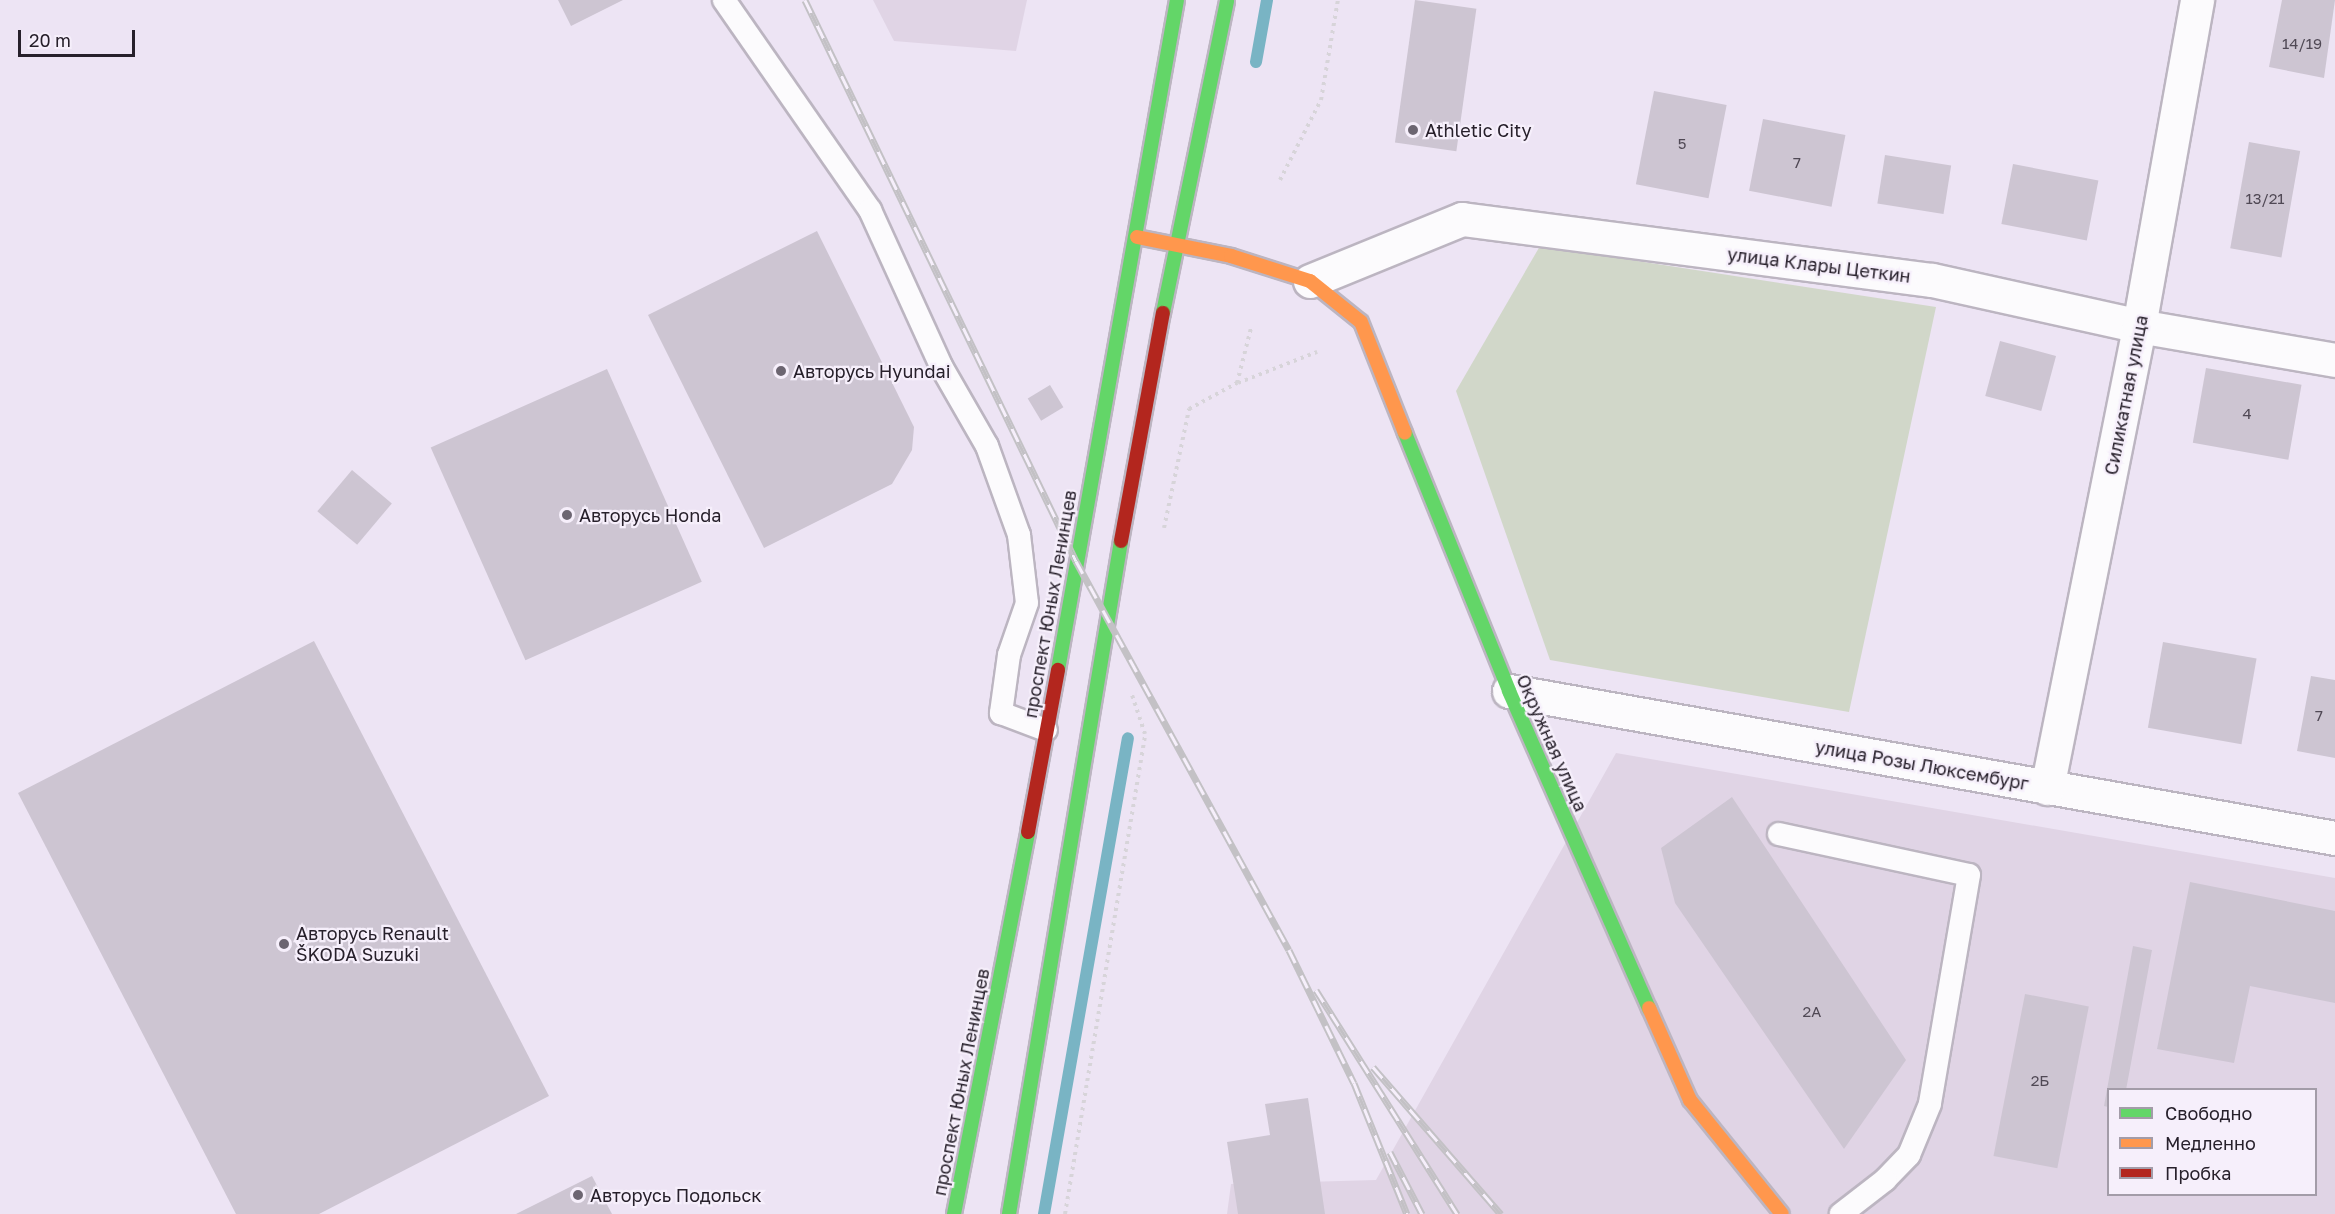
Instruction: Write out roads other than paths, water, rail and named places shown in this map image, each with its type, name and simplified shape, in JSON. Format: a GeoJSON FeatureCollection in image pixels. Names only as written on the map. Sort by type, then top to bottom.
{"type":"FeatureCollection","features":[{"type":"Feature","properties":{"kind":"main road","name":"проспект Юных Ленинцев"},"geometry":{"type":"LineString","coordinates":[[954,1214],[1137,237],[1177,0]]}},
{"type":"Feature","properties":{"kind":"main road"},"geometry":{"type":"LineString","coordinates":[[1009,1214],[1107,615],[1175,246],[1227,0]]}},
{"type":"Feature","properties":{"kind":"main road"},"geometry":{"type":"LineString","coordinates":[[1137,237],[1231,256],[1310,280]]}},
{"type":"Feature","properties":{"kind":"main road","name":"Окружная улица"},"geometry":{"type":"LineString","coordinates":[[1310,280],[1361,322],[1509,691],[1690,1100],[1782,1214]]}},
{"type":"Feature","properties":{"kind":"street","name":"Силикатная улица"},"geometry":{"type":"LineString","coordinates":[[2047,788],[2139,326],[2197,0]]}},
{"type":"Feature","properties":{"kind":"street","name":"улица Клары Цеткин"},"geometry":{"type":"LineString","coordinates":[[1310,280],[1462,219],[1932,280],[2139,326],[2335,360]]}},
{"type":"Feature","properties":{"kind":"street","name":"улица Розы Люксембург"},"geometry":{"type":"LineString","coordinates":[[1509,691],[2335,838]]}},
{"type":"Feature","properties":{"kind":"lane"},"geometry":{"type":"LineString","coordinates":[[724,0],[870,210],[941,366],[987,446],[1019,535],[1027,603],[1009,655],[1001,713],[1046,730]]}},
{"type":"Feature","properties":{"kind":"lane"},"geometry":{"type":"LineString","coordinates":[[1779,834],[1969,875],[1930,1104],[1909,1155],[1885,1180],[1841,1214]]}},
{"type":"Feature","properties":{"kind":"waterway"},"geometry":{"type":"LineString","coordinates":[[1256,62],[1267,0]]}},
{"type":"Feature","properties":{"kind":"waterway"},"geometry":{"type":"LineString","coordinates":[[1044,1214],[1128,738]]}},
{"type":"Feature","properties":{"kind":"railway"},"geometry":{"type":"LineString","coordinates":[[805,0],[1076,561],[1289,950],[1354,1083],[1407,1214]]}},
{"type":"Feature","properties":{"kind":"railway"},"geometry":{"type":"LineString","coordinates":[[1316,990],[1457,1214]]}},
{"type":"Feature","properties":{"kind":"railway"},"geometry":{"type":"LineString","coordinates":[[1373,1067],[1501,1214]]}},
{"type":"Feature","properties":{"kind":"railway"},"geometry":{"type":"LineString","coordinates":[[1390,1152],[1422,1214]]}},
{"type":"Feature","properties":{"kind":"place","name":"Athletic City"},"geometry":{"type":"Point","coordinates":[1413,130]}},
{"type":"Feature","properties":{"kind":"place","name":"Авторусь Hyundai"},"geometry":{"type":"Point","coordinates":[781,371]}},
{"type":"Feature","properties":{"kind":"place","name":"Авторусь Honda"},"geometry":{"type":"Point","coordinates":[567,515]}},
{"type":"Feature","properties":{"kind":"place","name":"Авторусь Renault ŠKODA Suzuki"},"geometry":{"type":"Point","coordinates":[284,944]}},
{"type":"Feature","properties":{"kind":"place","name":"Авторусь Подольск"},"geometry":{"type":"Point","coordinates":[578,1195]}}]}
